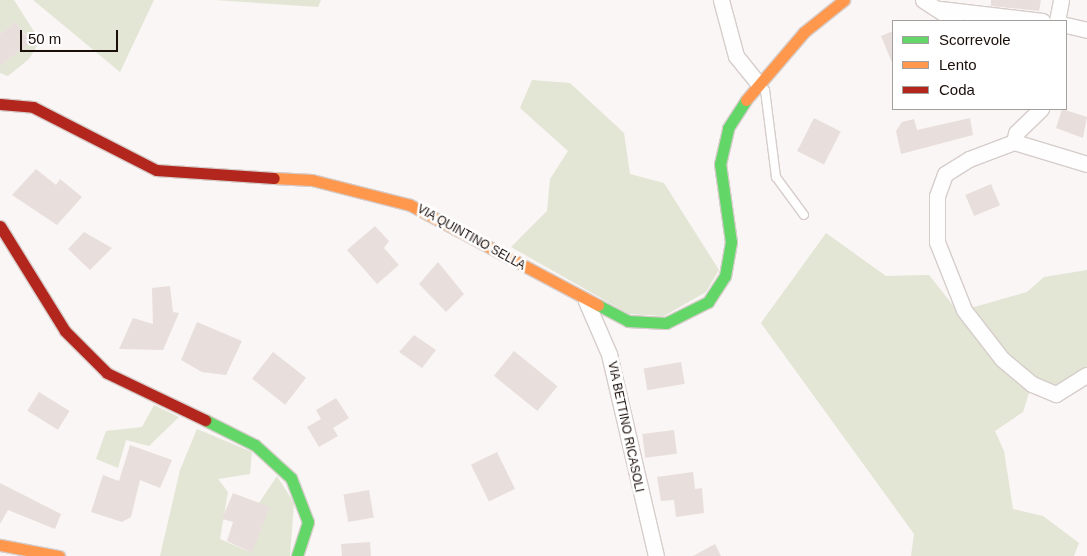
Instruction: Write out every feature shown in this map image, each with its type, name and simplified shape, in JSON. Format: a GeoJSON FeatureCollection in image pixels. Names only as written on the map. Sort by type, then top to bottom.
{"type":"FeatureCollection","features":[{"type":"Feature","properties":{"kind":"street"},"geometry":{"type":"LineString","coordinates":[[721,0],[736,56],[757,82]]}},
{"type":"Feature","properties":{"kind":"street","name":"VIA QUINTINO SELLA"},"geometry":{"type":"LineString","coordinates":[[0,104],[33,107],[156,170],[312,180],[376,193],[452,226],[586,301],[628,321],[648,324],[677,321],[708,302],[725,276],[731,242],[721,149],[757,82],[804,32],[844,0]]}},
{"type":"Feature","properties":{"kind":"street"},"geometry":{"type":"LineString","coordinates":[[923,0],[940,9],[954,20]]}},
{"type":"Feature","properties":{"kind":"street"},"geometry":{"type":"LineString","coordinates":[[1057,20],[1062,0]]}},
{"type":"Feature","properties":{"kind":"street"},"geometry":{"type":"LineString","coordinates":[[940,9],[1034,20]]}},
{"type":"Feature","properties":{"kind":"street"},"geometry":{"type":"LineString","coordinates":[[1067,25],[1087,30]]}},
{"type":"Feature","properties":{"kind":"street"},"geometry":{"type":"LineString","coordinates":[[1014,142],[1016,133],[1040,110]]}},
{"type":"Feature","properties":{"kind":"street"},"geometry":{"type":"LineString","coordinates":[[1087,164],[1014,142],[968,159],[945,174],[937,196],[937,242],[944,266],[964,310],[1002,360],[1032,384],[1056,394],[1087,375]]}},
{"type":"Feature","properties":{"kind":"street"},"geometry":{"type":"LineString","coordinates":[[0,226],[65,331],[107,372],[255,445],[291,478],[308,522],[297,556]]}},
{"type":"Feature","properties":{"kind":"street","name":"VIA BETTINO RICASOLI"},"geometry":{"type":"LineString","coordinates":[[586,301],[609,354],[656,556]]}},
{"type":"Feature","properties":{"kind":"street"},"geometry":{"type":"LineString","coordinates":[[0,545],[59,556]]}},
{"type":"Feature","properties":{"kind":"lane"},"geometry":{"type":"LineString","coordinates":[[757,82],[765,90],[776,177],[804,215]]}},
{"type":"Feature","properties":{"kind":"green space"},"geometry":{"type":"Polygon","coordinates":[[[0,0],[14,0],[40,41],[29,59],[8,76],[0,73],[0,66],[31,41],[15,22],[0,34],[0,0]]]}},
{"type":"Feature","properties":{"kind":"green space"},"geometry":{"type":"Polygon","coordinates":[[[33,0],[154,0],[120,72],[33,0]]]}},
{"type":"Feature","properties":{"kind":"green space"},"geometry":{"type":"Polygon","coordinates":[[[215,0],[321,0],[318,7],[215,0]]]}},
{"type":"Feature","properties":{"kind":"green space"},"geometry":{"type":"Polygon","coordinates":[[[532,80],[570,83],[624,133],[630,174],[664,183],[719,270],[706,292],[664,316],[629,314],[511,247],[547,211],[550,179],[568,151],[520,108],[532,80]]]}},
{"type":"Feature","properties":{"kind":"green space"},"geometry":{"type":"Polygon","coordinates":[[[826,233],[886,276],[929,275],[1005,371],[1030,390],[1023,412],[995,431],[1004,451],[1013,509],[1043,516],[1079,543],[1074,556],[911,556],[914,534],[761,323],[826,233]]]}},
{"type":"Feature","properties":{"kind":"green space"},"geometry":{"type":"Polygon","coordinates":[[[1087,270],[1087,375],[1056,394],[1032,384],[964,310],[1027,292],[1044,277],[1087,270]]]}},
{"type":"Feature","properties":{"kind":"green space"},"geometry":{"type":"Polygon","coordinates":[[[154,405],[179,417],[149,446],[126,440],[118,468],[96,459],[106,431],[142,427],[154,405]]]}},
{"type":"Feature","properties":{"kind":"green space"},"geometry":{"type":"Polygon","coordinates":[[[197,429],[252,452],[250,474],[218,479],[228,492],[220,539],[252,553],[259,503],[277,476],[294,503],[290,556],[160,556],[180,470],[197,429]]]}},
{"type":"Feature","properties":{"kind":"building"},"geometry":{"type":"Polygon","coordinates":[[[991,0],[1041,0],[1039,11],[991,6],[991,0]]]}},
{"type":"Feature","properties":{"kind":"building"},"geometry":{"type":"Polygon","coordinates":[[[15,22],[31,42],[0,66],[0,34],[15,22]]]}},
{"type":"Feature","properties":{"kind":"building"},"geometry":{"type":"Polygon","coordinates":[[[892,31],[892,63],[881,36],[892,31]]]}},
{"type":"Feature","properties":{"kind":"building"},"geometry":{"type":"Polygon","coordinates":[[[1062,110],[1087,117],[1083,138],[1056,128],[1062,110]]]}},
{"type":"Feature","properties":{"kind":"building"},"geometry":{"type":"Polygon","coordinates":[[[814,118],[841,132],[824,165],[797,151],[814,118]]]}},
{"type":"Feature","properties":{"kind":"building"},"geometry":{"type":"Polygon","coordinates":[[[970,118],[973,135],[901,154],[896,131],[902,122],[914,119],[917,130],[970,118]]]}},
{"type":"Feature","properties":{"kind":"building"},"geometry":{"type":"Polygon","coordinates":[[[36,169],[56,185],[60,179],[82,197],[57,225],[12,195],[36,169]]]}},
{"type":"Feature","properties":{"kind":"building"},"geometry":{"type":"Polygon","coordinates":[[[991,184],[1000,205],[974,216],[965,195],[991,184]]]}},
{"type":"Feature","properties":{"kind":"building"},"geometry":{"type":"Polygon","coordinates":[[[375,226],[389,241],[384,248],[399,265],[377,284],[347,250],[375,226]]]}},
{"type":"Feature","properties":{"kind":"building"},"geometry":{"type":"Polygon","coordinates":[[[84,232],[112,248],[90,270],[68,249],[84,232]]]}},
{"type":"Feature","properties":{"kind":"building"},"geometry":{"type":"Polygon","coordinates":[[[438,262],[464,294],[446,312],[419,284],[438,262]]]}},
{"type":"Feature","properties":{"kind":"building"},"geometry":{"type":"Polygon","coordinates":[[[170,286],[173,312],[179,313],[163,350],[119,349],[133,318],[153,324],[152,288],[170,286]]]}},
{"type":"Feature","properties":{"kind":"building"},"geometry":{"type":"Polygon","coordinates":[[[197,322],[242,341],[226,375],[202,372],[181,360],[197,322]]]}},
{"type":"Feature","properties":{"kind":"building"},"geometry":{"type":"Polygon","coordinates":[[[414,335],[436,350],[422,368],[399,352],[414,335]]]}},
{"type":"Feature","properties":{"kind":"building"},"geometry":{"type":"Polygon","coordinates":[[[514,351],[558,386],[537,411],[494,376],[514,351]]]}},
{"type":"Feature","properties":{"kind":"building"},"geometry":{"type":"Polygon","coordinates":[[[273,352],[306,378],[285,405],[252,379],[273,352]]]}},
{"type":"Feature","properties":{"kind":"building"},"geometry":{"type":"Polygon","coordinates":[[[681,362],[685,384],[647,390],[644,369],[681,362]]]}},
{"type":"Feature","properties":{"kind":"building"},"geometry":{"type":"Polygon","coordinates":[[[39,392],[70,411],[58,430],[27,411],[39,392]]]}},
{"type":"Feature","properties":{"kind":"building"},"geometry":{"type":"Polygon","coordinates":[[[336,398],[349,418],[333,428],[338,436],[319,447],[307,427],[321,419],[316,410],[336,398]]]}},
{"type":"Feature","properties":{"kind":"building"},"geometry":{"type":"Polygon","coordinates":[[[674,430],[677,454],[645,458],[642,434],[674,430]]]}},
{"type":"Feature","properties":{"kind":"building"},"geometry":{"type":"Polygon","coordinates":[[[130,445],[172,460],[160,488],[140,480],[131,517],[122,522],[91,512],[103,475],[119,481],[130,445]]]}},
{"type":"Feature","properties":{"kind":"building"},"geometry":{"type":"Polygon","coordinates":[[[497,452],[515,489],[489,502],[471,465],[497,452]]]}},
{"type":"Feature","properties":{"kind":"building"},"geometry":{"type":"Polygon","coordinates":[[[693,472],[695,489],[702,488],[704,513],[676,517],[674,500],[661,501],[657,477],[693,472]]]}},
{"type":"Feature","properties":{"kind":"building"},"geometry":{"type":"Polygon","coordinates":[[[0,483],[61,514],[55,529],[8,510],[0,524],[0,483]]]}},
{"type":"Feature","properties":{"kind":"building"},"geometry":{"type":"Polygon","coordinates":[[[369,490],[374,518],[348,522],[343,495],[369,490]]]}},
{"type":"Feature","properties":{"kind":"building"},"geometry":{"type":"Polygon","coordinates":[[[233,493],[270,507],[252,553],[227,541],[233,522],[222,519],[233,493]]]}},
{"type":"Feature","properties":{"kind":"building"},"geometry":{"type":"Polygon","coordinates":[[[370,542],[371,556],[342,556],[341,544],[370,542]]]}},
{"type":"Feature","properties":{"kind":"building"},"geometry":{"type":"Polygon","coordinates":[[[715,544],[721,556],[693,556],[715,544]]]}},
{"type":"Feature","properties":{"kind":"traffic: fast"},"geometry":{"type":"LineString","coordinates":[[598,305],[628,321],[666,323],[708,302],[725,276],[731,242],[720,164],[728,128],[746,100]]}},
{"type":"Feature","properties":{"kind":"traffic: fast"},"geometry":{"type":"LineString","coordinates":[[205,420],[255,445],[291,478],[308,522],[297,556]]}},
{"type":"Feature","properties":{"kind":"traffic: slow"},"geometry":{"type":"LineString","coordinates":[[746,100],[804,32],[844,0]]}},
{"type":"Feature","properties":{"kind":"traffic: slow"},"geometry":{"type":"LineString","coordinates":[[274,178],[312,180],[410,205],[598,305]]}},
{"type":"Feature","properties":{"kind":"traffic: slow"},"geometry":{"type":"LineString","coordinates":[[0,545],[59,556]]}},
{"type":"Feature","properties":{"kind":"traffic: jam"},"geometry":{"type":"LineString","coordinates":[[0,104],[33,107],[156,170],[274,178]]}},
{"type":"Feature","properties":{"kind":"traffic: jam"},"geometry":{"type":"LineString","coordinates":[[0,226],[65,331],[107,373],[205,420]]}}]}
